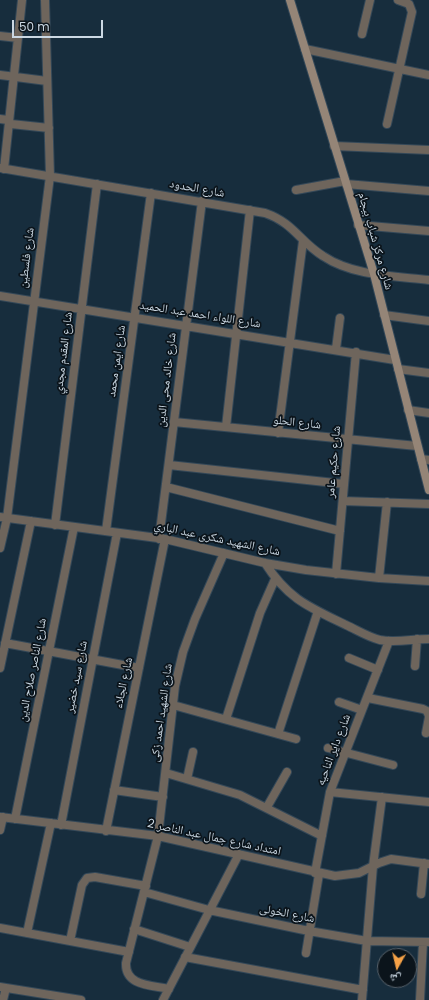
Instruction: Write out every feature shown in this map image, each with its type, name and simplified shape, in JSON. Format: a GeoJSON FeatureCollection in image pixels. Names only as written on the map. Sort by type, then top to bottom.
{"type":"FeatureCollection","features":[{"type":"Feature","properties":{"kind":"main road","name":"شارع مركز شباب بيجام"},"geometry":{"type":"LineString","coordinates":[[290,0],[374,274],[408,410],[418,446],[425,459],[429,490]]}},
{"type":"Feature","properties":{"kind":"street"},"geometry":{"type":"LineString","coordinates":[[2,168],[9,121],[22,0]]}},
{"type":"Feature","properties":{"kind":"street","name":"شارع فلسطين"},"geometry":{"type":"LineString","coordinates":[[0,548],[50,176],[45,0]]}},
{"type":"Feature","properties":{"kind":"street"},"geometry":{"type":"LineString","coordinates":[[362,34],[370,0]]}},
{"type":"Feature","properties":{"kind":"street"},"geometry":{"type":"LineString","coordinates":[[387,124],[412,12],[409,4],[398,0]]}},
{"type":"Feature","properties":{"kind":"street"},"geometry":{"type":"LineString","coordinates":[[0,36],[18,38]]}},
{"type":"Feature","properties":{"kind":"street"},"geometry":{"type":"LineString","coordinates":[[305,50],[429,75]]}},
{"type":"Feature","properties":{"kind":"street"},"geometry":{"type":"LineString","coordinates":[[0,75],[47,81]]}},
{"type":"Feature","properties":{"kind":"street"},"geometry":{"type":"LineString","coordinates":[[0,119],[9,121],[11,124],[49,128]]}},
{"type":"Feature","properties":{"kind":"street"},"geometry":{"type":"LineString","coordinates":[[334,146],[429,150]]}},
{"type":"Feature","properties":{"kind":"street","name":"شارع الحدود"},"geometry":{"type":"LineString","coordinates":[[2,168],[202,201],[250,210],[277,217],[287,224],[303,241],[324,257],[336,263],[374,274],[429,280]]}},
{"type":"Feature","properties":{"kind":"street"},"geometry":{"type":"LineString","coordinates":[[296,190],[346,183],[429,191]]}},
{"type":"Feature","properties":{"kind":"street","name":"شارع المقدم مجدي"},"geometry":{"type":"LineString","coordinates":[[55,524],[97,184]]}},
{"type":"Feature","properties":{"kind":"street","name":"شارع ايمن محمد"},"geometry":{"type":"LineString","coordinates":[[106,531],[151,193]]}},
{"type":"Feature","properties":{"kind":"street","name":"شارع خالد محى الدين"},"geometry":{"type":"LineString","coordinates":[[162,539],[166,487],[202,201]]}},
{"type":"Feature","properties":{"kind":"street"},"geometry":{"type":"LineString","coordinates":[[226,427],[250,210]]}},
{"type":"Feature","properties":{"kind":"street"},"geometry":{"type":"LineString","coordinates":[[358,225],[429,231]]}},
{"type":"Feature","properties":{"kind":"street"},"geometry":{"type":"LineString","coordinates":[[278,433],[303,241]]}},
{"type":"Feature","properties":{"kind":"street","name":"شارع اللواء احمد عبد الحميد"},"geometry":{"type":"LineString","coordinates":[[0,296],[135,316],[356,352],[395,360]]}},
{"type":"Feature","properties":{"kind":"street"},"geometry":{"type":"LineString","coordinates":[[384,316],[429,321]]}},
{"type":"Feature","properties":{"kind":"street"},"geometry":{"type":"LineString","coordinates":[[336,349],[340,318]]}},
{"type":"Feature","properties":{"kind":"street","name":"شارع حكيم عامر"},"geometry":{"type":"LineString","coordinates":[[336,574],[356,352]]}},
{"type":"Feature","properties":{"kind":"street"},"geometry":{"type":"LineString","coordinates":[[398,369],[429,372]]}},
{"type":"Feature","properties":{"kind":"street"},"geometry":{"type":"LineString","coordinates":[[408,410],[429,413]]}},
{"type":"Feature","properties":{"kind":"street","name":"شارع الحلو"},"geometry":{"type":"LineString","coordinates":[[174,422],[418,446]]}},
{"type":"Feature","properties":{"kind":"street"},"geometry":{"type":"LineString","coordinates":[[169,465],[344,484]]}},
{"type":"Feature","properties":{"kind":"street"},"geometry":{"type":"LineString","coordinates":[[166,487],[340,531]]}},
{"type":"Feature","properties":{"kind":"street"},"geometry":{"type":"LineString","coordinates":[[343,501],[429,504]]}},
{"type":"Feature","properties":{"kind":"street"},"geometry":{"type":"LineString","coordinates":[[378,578],[387,502]]}},
{"type":"Feature","properties":{"kind":"street","name":"شارع الشهيد شكرى عبد الباري"},"geometry":{"type":"LineString","coordinates":[[3,517],[162,539],[265,562],[336,574],[429,582]]}},
{"type":"Feature","properties":{"kind":"street"},"geometry":{"type":"LineString","coordinates":[[0,668],[31,521]]}},
{"type":"Feature","properties":{"kind":"street","name":"شارع الناصر صلاح الدين"},"geometry":{"type":"LineString","coordinates":[[15,818],[74,527]]}},
{"type":"Feature","properties":{"kind":"street","name":"شارع سيد خضير"},"geometry":{"type":"LineString","coordinates":[[62,825],[116,533]]}},
{"type":"Feature","properties":{"kind":"street","name":"شارع الجلاء"},"geometry":{"type":"LineString","coordinates":[[106,831],[139,668],[162,539]]}},
{"type":"Feature","properties":{"kind":"street","name":"شارع الشهيد احمد زكى"},"geometry":{"type":"LineString","coordinates":[[169,989],[134,981],[130,978],[126,969],[134,929],[158,836],[175,686],[183,652],[195,619],[224,553]]}},
{"type":"Feature","properties":{"kind":"street"},"geometry":{"type":"LineString","coordinates":[[265,562],[275,579],[294,598],[368,635],[389,641],[429,638]]}},
{"type":"Feature","properties":{"kind":"street"},"geometry":{"type":"LineString","coordinates":[[226,720],[260,613],[275,579]]}},
{"type":"Feature","properties":{"kind":"street"},"geometry":{"type":"LineString","coordinates":[[278,734],[318,611]]}},
{"type":"Feature","properties":{"kind":"street"},"geometry":{"type":"LineString","coordinates":[[415,666],[417,639]]}},
{"type":"Feature","properties":{"kind":"street","name":"شارع داير الناحيه"},"geometry":{"type":"LineString","coordinates":[[306,954],[322,836],[330,792],[389,641]]}},
{"type":"Feature","properties":{"kind":"street"},"geometry":{"type":"LineString","coordinates":[[5,643],[139,668]]}},
{"type":"Feature","properties":{"kind":"street"},"geometry":{"type":"LineString","coordinates":[[349,658],[378,670]]}},
{"type":"Feature","properties":{"kind":"street"},"geometry":{"type":"LineString","coordinates":[[368,698],[423,709],[429,716],[426,733]]}},
{"type":"Feature","properties":{"kind":"street"},"geometry":{"type":"LineString","coordinates":[[339,702],[362,710]]}},
{"type":"Feature","properties":{"kind":"street"},"geometry":{"type":"LineString","coordinates":[[173,705],[296,739]]}},
{"type":"Feature","properties":{"kind":"street"},"geometry":{"type":"LineString","coordinates":[[328,748],[345,754],[393,765]]}},
{"type":"Feature","properties":{"kind":"street"},"geometry":{"type":"LineString","coordinates":[[187,779],[193,752]]}},
{"type":"Feature","properties":{"kind":"street"},"geometry":{"type":"LineString","coordinates":[[267,807],[287,772]]}},
{"type":"Feature","properties":{"kind":"street"},"geometry":{"type":"LineString","coordinates":[[166,773],[240,795],[267,807],[322,836]]}},
{"type":"Feature","properties":{"kind":"street"},"geometry":{"type":"LineString","coordinates":[[114,790],[163,797]]}},
{"type":"Feature","properties":{"kind":"street"},"geometry":{"type":"LineString","coordinates":[[330,792],[429,802]]}},
{"type":"Feature","properties":{"kind":"street"},"geometry":{"type":"LineString","coordinates":[[362,1000],[373,866],[382,797]]}},
{"type":"Feature","properties":{"kind":"street"},"geometry":{"type":"LineString","coordinates":[[0,830],[1,817]]}},
{"type":"Feature","properties":{"kind":"street","name":"امتداد شارع جمال عبد الناصر 2"},"geometry":{"type":"LineString","coordinates":[[1,817],[106,831],[158,836],[317,873],[343,876],[359,873],[391,859],[426,864]]}},
{"type":"Feature","properties":{"kind":"street"},"geometry":{"type":"LineString","coordinates":[[27,933],[51,823]]}},
{"type":"Feature","properties":{"kind":"street"},"geometry":{"type":"LineString","coordinates":[[163,1000],[239,854]]}},
{"type":"Feature","properties":{"kind":"street"},"geometry":{"type":"LineString","coordinates":[[421,894],[426,864]]}},
{"type":"Feature","properties":{"kind":"street","name":"شارع الخولى"},"geometry":{"type":"LineString","coordinates":[[70,941],[82,884],[87,878],[95,877],[145,889],[209,910],[309,931],[367,941],[426,942]]}},
{"type":"Feature","properties":{"kind":"street"},"geometry":{"type":"LineString","coordinates":[[0,928],[129,952]]}},
{"type":"Feature","properties":{"kind":"street"},"geometry":{"type":"LineString","coordinates":[[134,929],[190,947]]}},
{"type":"Feature","properties":{"kind":"street"},"geometry":{"type":"LineString","coordinates":[[420,1000],[426,942]]}},
{"type":"Feature","properties":{"kind":"street"},"geometry":{"type":"LineString","coordinates":[[185,956],[363,990]]}},
{"type":"Feature","properties":{"kind":"street"},"geometry":{"type":"LineString","coordinates":[[3,1000],[3,987],[81,1000]]}}]}
